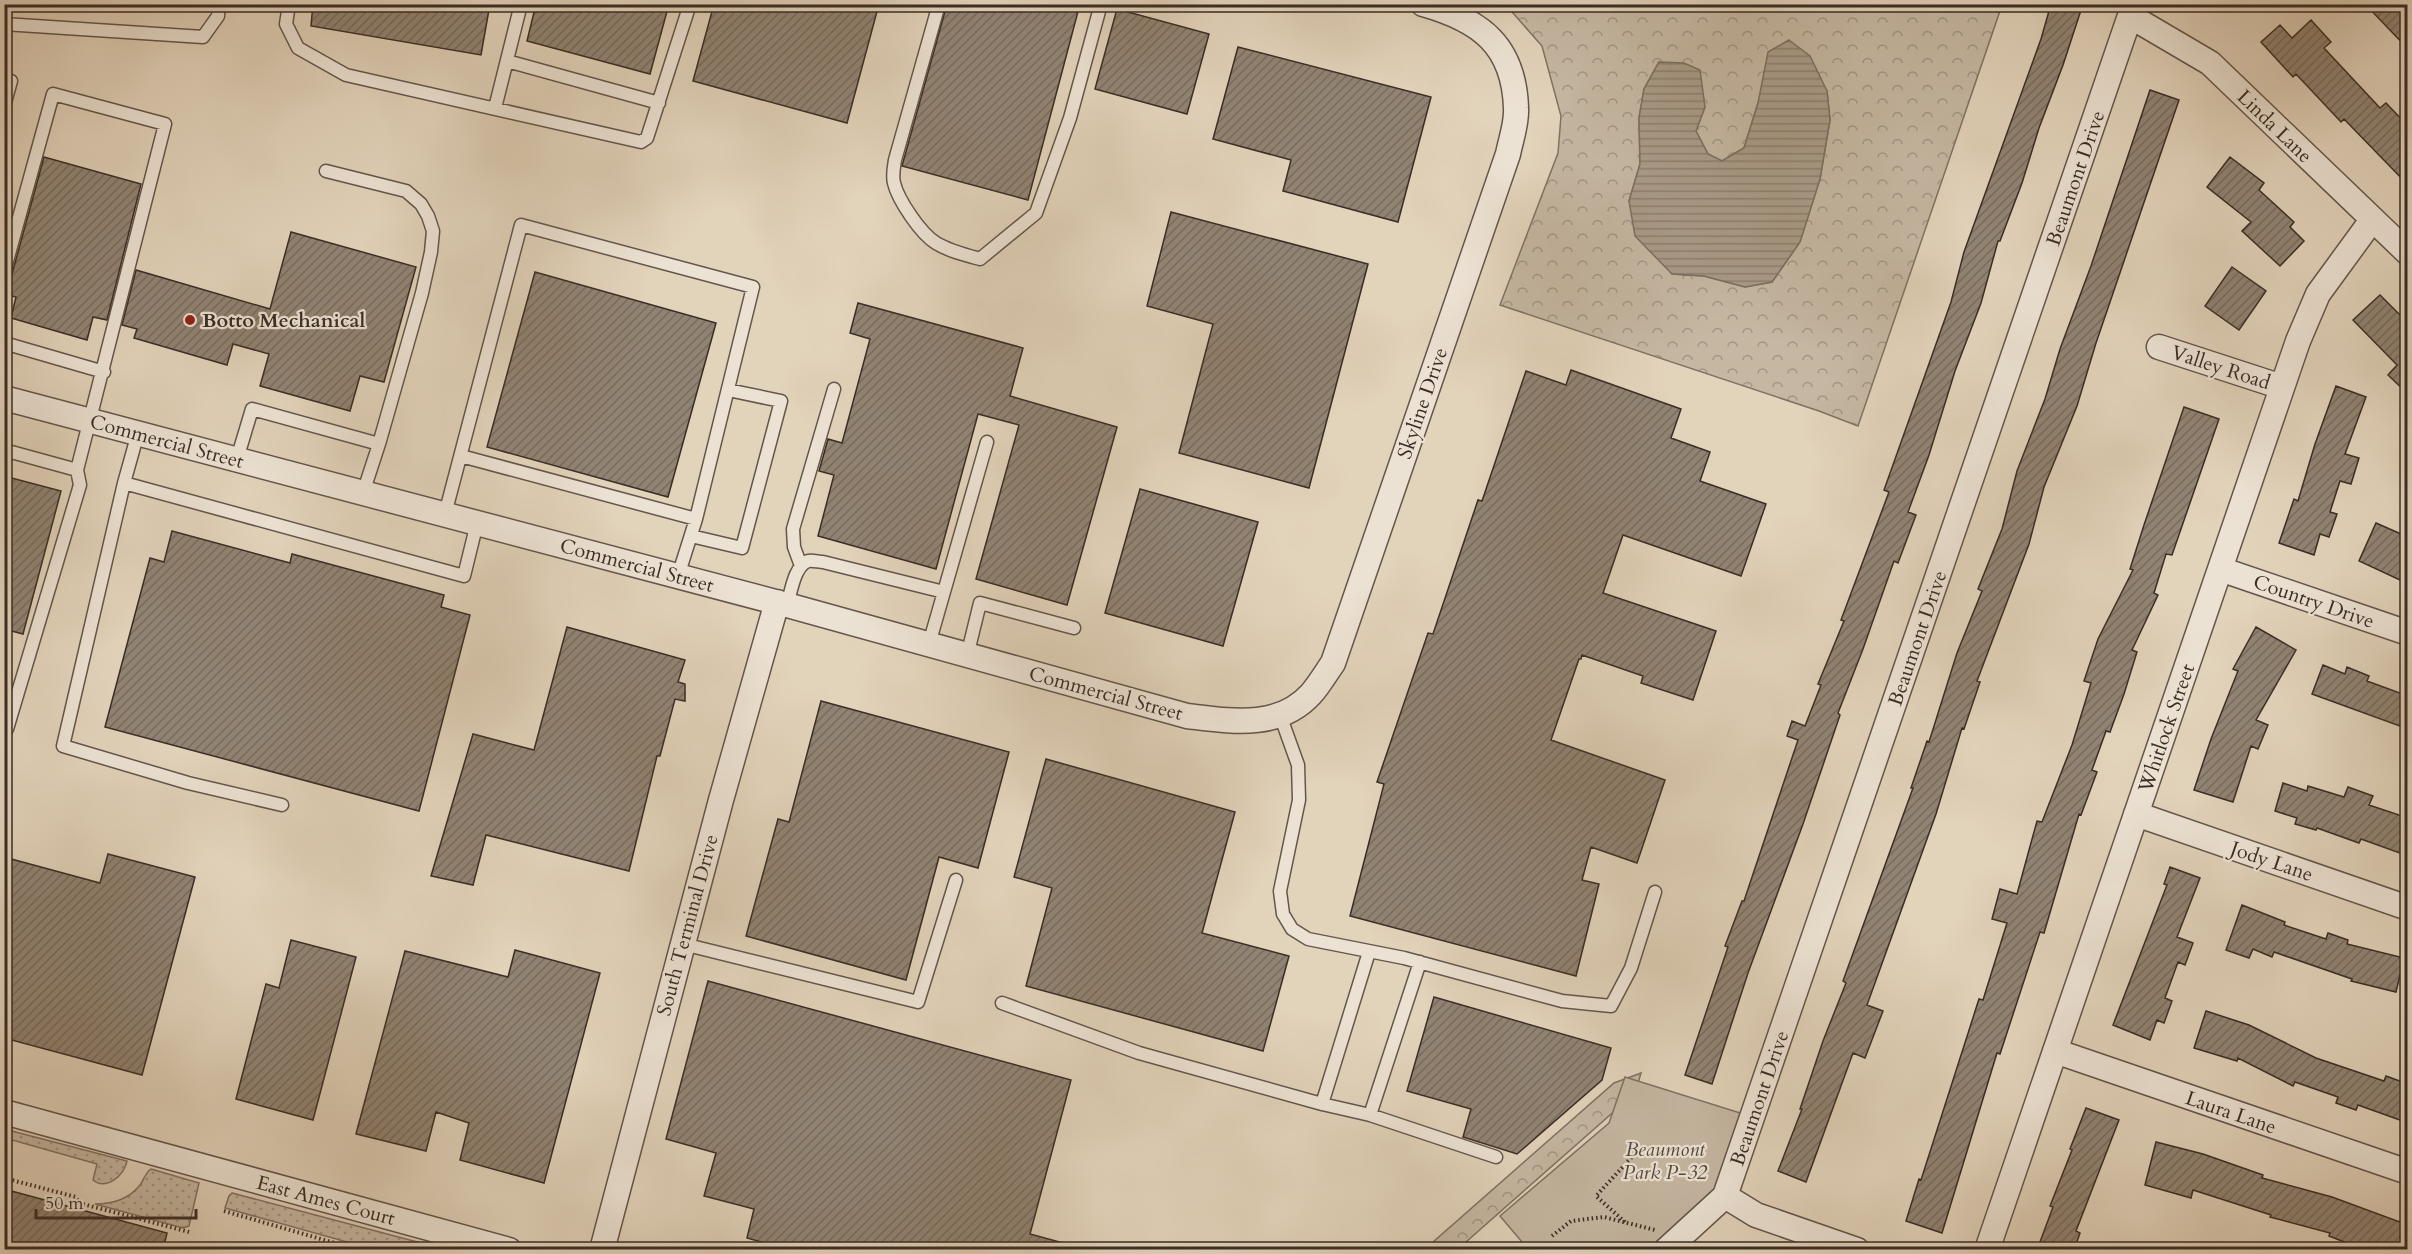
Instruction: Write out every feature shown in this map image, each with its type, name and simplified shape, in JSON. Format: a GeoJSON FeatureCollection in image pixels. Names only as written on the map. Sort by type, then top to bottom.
{"type":"FeatureCollection","features":[{"type":"Feature","properties":{"kind":"street"},"geometry":{"type":"LineString","coordinates":[[1423,4],[1460,10]]}},
{"type":"Feature","properties":{"kind":"street","name":"Skyline Drive"},"geometry":{"type":"LineString","coordinates":[[1275,717],[1295,707],[1310,694],[1333,663],[1508,154],[1516,110],[1512,72],[1497,46],[1460,10]]}},
{"type":"Feature","properties":{"kind":"street","name":"Linda Lane"},"geometry":{"type":"LineString","coordinates":[[2132,10],[2210,63],[2408,253]]}},
{"type":"Feature","properties":{"kind":"street","name":"Beaumont Drive"},"geometry":{"type":"LineString","coordinates":[[1669,1247],[1725,1196],[2132,10]]}},
{"type":"Feature","properties":{"kind":"street","name":"Whitlock Street"},"geometry":{"type":"LineString","coordinates":[[1987,1250],[2298,341],[2318,294],[2372,220]]}},
{"type":"Feature","properties":{"kind":"street","name":"Valley Road"},"geometry":{"type":"LineString","coordinates":[[2159,347],[2282,387]]}},
{"type":"Feature","properties":{"kind":"street","name":"Commercial Street"},"geometry":{"type":"LineString","coordinates":[[4,398],[678,576],[1187,716],[1234,722],[1275,717]]}},
{"type":"Feature","properties":{"kind":"street","name":"Country Drive"},"geometry":{"type":"LineString","coordinates":[[2220,569],[2408,633]]}},
{"type":"Feature","properties":{"kind":"street","name":"South Terminal Drive"},"geometry":{"type":"LineString","coordinates":[[602,1250],[721,800],[782,604]]}},
{"type":"Feature","properties":{"kind":"street","name":"Jody Lane"},"geometry":{"type":"LineString","coordinates":[[2136,814],[2408,908]]}},
{"type":"Feature","properties":{"kind":"street","name":"Laura Lane"},"geometry":{"type":"LineString","coordinates":[[2055,1051],[2408,1172]]}},
{"type":"Feature","properties":{"kind":"street","name":"East Ames Court"},"geometry":{"type":"LineString","coordinates":[[4,1112],[479,1246],[509,1250]]}},
{"type":"Feature","properties":{"kind":"street"},"geometry":{"type":"LineString","coordinates":[[1725,1196],[1756,1215],[1857,1250]]}},
{"type":"Feature","properties":{"kind":"lane"},"geometry":{"type":"LineString","coordinates":[[4,24],[203,37],[218,16],[219,4]]}},
{"type":"Feature","properties":{"kind":"lane"},"geometry":{"type":"LineString","coordinates":[[289,4],[286,24],[298,48],[346,75],[641,142],[647,138],[690,4]]}},
{"type":"Feature","properties":{"kind":"lane"},"geometry":{"type":"LineString","coordinates":[[495,108],[521,4]]}},
{"type":"Feature","properties":{"kind":"lane"},"geometry":{"type":"LineString","coordinates":[[939,4],[894,160],[894,186],[915,222],[934,242],[980,259],[1036,213],[1070,118],[1101,4]]}},
{"type":"Feature","properties":{"kind":"lane"},"geometry":{"type":"LineString","coordinates":[[507,61],[659,103]]}},
{"type":"Feature","properties":{"kind":"lane"},"geometry":{"type":"LineString","coordinates":[[4,106],[11,81]]}},
{"type":"Feature","properties":{"kind":"lane"},"geometry":{"type":"LineString","coordinates":[[4,272],[53,94],[165,124],[104,372],[77,470],[80,485],[7,729],[4,728]]}},
{"type":"Feature","properties":{"kind":"lane"},"geometry":{"type":"LineString","coordinates":[[326,171],[406,191],[421,204],[433,231],[422,293],[363,493]]}},
{"type":"Feature","properties":{"kind":"lane"},"geometry":{"type":"LineString","coordinates":[[445,514],[521,225],[753,287],[696,519],[678,576]]}},
{"type":"Feature","properties":{"kind":"lane"},"geometry":{"type":"LineString","coordinates":[[4,343],[104,372]]}},
{"type":"Feature","properties":{"kind":"lane"},"geometry":{"type":"LineString","coordinates":[[801,566],[794,547],[794,529],[834,389]]}},
{"type":"Feature","properties":{"kind":"lane"},"geometry":{"type":"LineString","coordinates":[[691,536],[742,548],[782,402],[728,390]]}},
{"type":"Feature","properties":{"kind":"lane"},"geometry":{"type":"LineString","coordinates":[[237,459],[252,409],[379,444]]}},
{"type":"Feature","properties":{"kind":"lane"},"geometry":{"type":"LineString","coordinates":[[138,433],[124,483],[63,746],[188,783],[282,805]]}},
{"type":"Feature","properties":{"kind":"lane"},"geometry":{"type":"LineString","coordinates":[[929,644],[987,442]]}},
{"type":"Feature","properties":{"kind":"lane"},"geometry":{"type":"LineString","coordinates":[[4,450],[77,470]]}},
{"type":"Feature","properties":{"kind":"lane"},"geometry":{"type":"LineString","coordinates":[[461,456],[696,519]]}},
{"type":"Feature","properties":{"kind":"lane"},"geometry":{"type":"LineString","coordinates":[[124,483],[464,576],[477,523]]}},
{"type":"Feature","properties":{"kind":"lane"},"geometry":{"type":"LineString","coordinates":[[782,604],[801,566],[809,561],[823,562],[944,592]]}},
{"type":"Feature","properties":{"kind":"lane"},"geometry":{"type":"LineString","coordinates":[[967,656],[980,603],[1074,628]]}},
{"type":"Feature","properties":{"kind":"lane"},"geometry":{"type":"LineString","coordinates":[[1275,717],[1298,765],[1299,800],[1280,891],[1283,914],[1292,930],[1308,939],[1420,962],[1562,1001],[1611,1005],[1631,968],[1655,892]]}},
{"type":"Feature","properties":{"kind":"lane"},"geometry":{"type":"LineString","coordinates":[[683,944],[918,1002],[956,880]]}},
{"type":"Feature","properties":{"kind":"lane"},"geometry":{"type":"LineString","coordinates":[[1322,1104],[1369,951]]}},
{"type":"Feature","properties":{"kind":"lane"},"geometry":{"type":"LineString","coordinates":[[1370,1115],[1420,962]]}},
{"type":"Feature","properties":{"kind":"lane"},"geometry":{"type":"LineString","coordinates":[[1002,1003],[1139,1053],[1322,1104],[1370,1115],[1496,1157]]}},
{"type":"Feature","properties":{"kind":"path"},"geometry":{"type":"LineString","coordinates":[[1628,1224],[1596,1196],[1641,1147]]}},
{"type":"Feature","properties":{"kind":"path"},"geometry":{"type":"LineString","coordinates":[[4,1178],[76,1197],[79,1203],[189,1232]]}},
{"type":"Feature","properties":{"kind":"path"},"geometry":{"type":"LineString","coordinates":[[224,1211],[359,1250]]}},
{"type":"Feature","properties":{"kind":"path"},"geometry":{"type":"LineString","coordinates":[[1552,1236],[1571,1221],[1604,1217],[1653,1229],[1669,1247]]}},
{"type":"Feature","properties":{"kind":"green space"},"geometry":{"type":"Polygon","coordinates":[[[1506,5],[2002,5],[1858,426],[1500,305],[1558,153],[1561,116],[1542,46],[1506,5]],[[1659,62],[1644,89],[1639,118],[1640,164],[1629,201],[1672,274],[1704,276],[1745,287],[1772,282],[1800,242],[1820,179],[1830,120],[1827,91],[1758,103],[1744,148],[1722,161],[1708,154],[1696,131],[1705,107],[1659,62]]]}},
{"type":"Feature","properties":{"kind":"green space"},"geometry":{"type":"Polygon","coordinates":[[[1641,1073],[1635,1093],[1458,1249],[1424,1250],[1614,1083],[1641,1073]]]}},
{"type":"Feature","properties":{"kind":"green space","name":"Beaumont Park P-32"},"geometry":{"type":"Polygon","coordinates":[[[1625,1077],[1753,1117],[1725,1196],[1666,1249],[1528,1249],[1500,1216],[1609,1123],[1625,1077]]]}},
{"type":"Feature","properties":{"kind":"green space"},"geometry":{"type":"Polygon","coordinates":[[[4,1129],[127,1161],[123,1171],[114,1180],[104,1184],[98,1183],[93,1180],[97,1164],[5,1138],[4,1129]]]}},
{"type":"Feature","properties":{"kind":"green space"},"geometry":{"type":"Polygon","coordinates":[[[151,1169],[199,1183],[189,1226],[183,1228],[95,1204],[114,1202],[131,1194],[151,1169]]]}},
{"type":"Feature","properties":{"kind":"green space"},"geometry":{"type":"Polygon","coordinates":[[[232,1193],[421,1243],[432,1249],[372,1249],[225,1208],[232,1193]]]}},
{"type":"Feature","properties":{"kind":"shaded area"},"geometry":{"type":"Polygon","coordinates":[[[1789,40],[1810,56],[1827,91],[1830,120],[1820,179],[1800,242],[1772,282],[1745,287],[1704,276],[1672,274],[1635,236],[1629,201],[1640,164],[1639,118],[1644,89],[1659,62],[1684,63],[1700,70],[1705,107],[1696,131],[1708,154],[1722,161],[1744,148],[1758,103],[1768,52],[1789,40]]]}},
{"type":"Feature","properties":{"kind":"building"},"geometry":{"type":"Polygon","coordinates":[[[313,4],[490,4],[481,55],[311,26],[313,4]]]}},
{"type":"Feature","properties":{"kind":"building"},"geometry":{"type":"Polygon","coordinates":[[[536,4],[669,4],[650,74],[527,41],[536,4]]]}},
{"type":"Feature","properties":{"kind":"building"},"geometry":{"type":"Polygon","coordinates":[[[714,4],[879,4],[847,123],[693,81],[714,4]]]}},
{"type":"Feature","properties":{"kind":"building"},"geometry":{"type":"Polygon","coordinates":[[[947,4],[1080,4],[1028,200],[902,166],[947,4]]]}},
{"type":"Feature","properties":{"kind":"building"},"geometry":{"type":"Polygon","coordinates":[[[2051,4],[2083,4],[2022,183],[2000,241],[1998,241],[1981,303],[1955,371],[1929,455],[1908,512],[1916,515],[1898,563],[1894,561],[1838,713],[1840,715],[1803,824],[1748,973],[1712,1084],[1685,1075],[1728,947],[1725,946],[1742,901],[1744,901],[1798,740],[1787,736],[1792,721],[1805,726],[1821,685],[1818,684],[1844,621],[1841,620],[1889,492],[1884,490],[1951,302],[1964,252],[2041,39],[2051,4]]]}},
{"type":"Feature","properties":{"kind":"building"},"geometry":{"type":"Polygon","coordinates":[[[2365,4],[2408,4],[2408,49],[2365,4]]]}},
{"type":"Feature","properties":{"kind":"building"},"geometry":{"type":"Polygon","coordinates":[[[1117,9],[1209,34],[1187,114],[1095,89],[1117,9]]]}},
{"type":"Feature","properties":{"kind":"building"},"geometry":{"type":"Polygon","coordinates":[[[2311,20],[2331,42],[2324,48],[2380,108],[2386,103],[2408,126],[2408,185],[2344,119],[2341,122],[2296,74],[2293,77],[2261,42],[2280,25],[2292,38],[2311,20]]]}},
{"type":"Feature","properties":{"kind":"building"},"geometry":{"type":"Polygon","coordinates":[[[1238,47],[1431,97],[1398,222],[1283,191],[1291,160],[1213,139],[1238,47]]]}},
{"type":"Feature","properties":{"kind":"building"},"geometry":{"type":"Polygon","coordinates":[[[2150,90],[2179,100],[2096,343],[2077,406],[2044,487],[2029,544],[1977,681],[1980,682],[1964,729],[1962,728],[1936,814],[1867,1005],[1883,1011],[1865,1058],[1853,1053],[1806,1182],[1778,1171],[1802,1109],[1800,1109],[1823,1041],[1846,983],[1843,981],[1913,788],[1911,788],[1927,741],[1929,742],[1957,653],[1982,591],[1978,589],[2002,529],[2017,471],[2045,399],[2060,349],[2091,266],[2150,90]]]}},
{"type":"Feature","properties":{"kind":"building"},"geometry":{"type":"Polygon","coordinates":[[[44,157],[141,184],[107,320],[93,317],[87,340],[11,318],[16,297],[4,294],[5,280],[12,274],[44,157]]]}},
{"type":"Feature","properties":{"kind":"building"},"geometry":{"type":"Polygon","coordinates":[[[2230,157],[2264,183],[2259,190],[2294,222],[2290,227],[2304,241],[2280,266],[2242,231],[2251,222],[2207,187],[2230,157]]]}},
{"type":"Feature","properties":{"kind":"building"},"geometry":{"type":"Polygon","coordinates":[[[1171,212],[1368,264],[1309,488],[1179,453],[1213,324],[1147,306],[1171,212]]]}},
{"type":"Feature","properties":{"kind":"building"},"geometry":{"type":"Polygon","coordinates":[[[291,232],[416,267],[384,382],[360,376],[350,411],[260,386],[269,354],[233,344],[227,365],[134,338],[137,329],[122,325],[136,270],[270,309],[291,232]]]}},
{"type":"Feature","properties":{"kind":"building"},"geometry":{"type":"Polygon","coordinates":[[[2232,267],[2266,291],[2239,330],[2205,306],[2232,267]]]}},
{"type":"Feature","properties":{"kind":"building"},"geometry":{"type":"Polygon","coordinates":[[[535,272],[716,323],[668,497],[487,447],[535,272]]]}},
{"type":"Feature","properties":{"kind":"building"},"geometry":{"type":"Polygon","coordinates":[[[2380,295],[2408,323],[2408,394],[2388,375],[2397,365],[2353,320],[2380,295]]]}},
{"type":"Feature","properties":{"kind":"building"},"geometry":{"type":"Polygon","coordinates":[[[858,303],[1023,348],[1010,396],[1117,427],[1067,605],[976,579],[1019,425],[978,414],[936,569],[818,536],[834,475],[819,471],[828,439],[842,443],[870,339],[850,333],[858,303]]]}},
{"type":"Feature","properties":{"kind":"building"},"geometry":{"type":"Polygon","coordinates":[[[1571,370],[1681,409],[1671,438],[1710,452],[1700,481],[1766,504],[1741,576],[1623,535],[1603,593],[1716,631],[1693,700],[1641,683],[1643,676],[1582,655],[1579,659],[1551,740],[1665,780],[1637,863],[1591,847],[1582,880],[1599,884],[1576,976],[1350,916],[1384,784],[1377,782],[1428,633],[1433,634],[1478,500],[1482,501],[1526,371],[1566,385],[1571,370]]]}},
{"type":"Feature","properties":{"kind":"building"},"geometry":{"type":"Polygon","coordinates":[[[2336,386],[2366,397],[2345,454],[2359,458],[2351,484],[2340,481],[2330,512],[2337,514],[2329,537],[2320,534],[2314,555],[2279,543],[2294,499],[2298,501],[2336,386]]]}},
{"type":"Feature","properties":{"kind":"building"},"geometry":{"type":"Polygon","coordinates":[[[2184,407],[2219,419],[2172,555],[2166,554],[2154,593],[2158,595],[2132,650],[2137,652],[2124,694],[2110,732],[2106,731],[2092,770],[2097,772],[2081,815],[2079,814],[2044,933],[2040,932],[2000,1054],[1997,1053],[1942,1233],[1906,1221],[1979,999],[1983,1000],[2007,923],[1992,919],[2000,889],[2017,894],[2037,821],[2042,822],[2072,745],[2091,683],[2084,681],[2098,639],[2133,570],[2130,569],[2184,407]]]}},
{"type":"Feature","properties":{"kind":"building"},"geometry":{"type":"Polygon","coordinates":[[[4,476],[61,491],[23,634],[4,629],[4,476]]]}},
{"type":"Feature","properties":{"kind":"building"},"geometry":{"type":"Polygon","coordinates":[[[1140,489],[1258,522],[1223,646],[1105,613],[1140,489]]]}},
{"type":"Feature","properties":{"kind":"building"},"geometry":{"type":"Polygon","coordinates":[[[2376,523],[2408,537],[2408,562],[2400,580],[2359,561],[2376,523]]]}},
{"type":"Feature","properties":{"kind":"building"},"geometry":{"type":"Polygon","coordinates":[[[172,531],[290,563],[292,554],[444,595],[441,607],[470,615],[419,811],[105,727],[150,558],[164,562],[172,531]]]}},
{"type":"Feature","properties":{"kind":"building"},"geometry":{"type":"Polygon","coordinates":[[[567,627],[685,660],[678,682],[685,684],[685,701],[675,699],[660,756],[657,756],[629,871],[486,835],[473,885],[431,876],[473,734],[534,750],[567,627]]]}},
{"type":"Feature","properties":{"kind":"building"},"geometry":{"type":"Polygon","coordinates":[[[2256,627],[2296,650],[2256,720],[2268,725],[2258,749],[2251,746],[2233,802],[2194,790],[2238,671],[2233,669],[2256,627]]]}},
{"type":"Feature","properties":{"kind":"building"},"geometry":{"type":"Polygon","coordinates":[[[2323,665],[2345,674],[2347,667],[2369,676],[2367,681],[2408,696],[2408,729],[2312,694],[2323,665]]]}},
{"type":"Feature","properties":{"kind":"building"},"geometry":{"type":"Polygon","coordinates":[[[821,701],[1009,752],[978,868],[939,857],[906,980],[746,936],[778,819],[789,822],[821,701]]]}},
{"type":"Feature","properties":{"kind":"building"},"geometry":{"type":"Polygon","coordinates":[[[1046,759],[1235,812],[1202,933],[1289,956],[1263,1051],[1026,986],[1052,888],[1014,877],[1046,759]]]}},
{"type":"Feature","properties":{"kind":"building"},"geometry":{"type":"Polygon","coordinates":[[[2283,783],[2307,791],[2308,786],[2344,797],[2348,787],[2373,796],[2369,805],[2408,818],[2408,856],[2361,839],[2359,843],[2317,828],[2316,830],[2295,824],[2297,818],[2275,811],[2283,783]]]}},
{"type":"Feature","properties":{"kind":"building"},"geometry":{"type":"Polygon","coordinates":[[[108,854],[195,877],[142,1075],[4,1038],[4,857],[100,883],[108,854]]]}},
{"type":"Feature","properties":{"kind":"building"},"geometry":{"type":"Polygon","coordinates":[[[2170,867],[2200,878],[2177,937],[2193,943],[2185,965],[2178,962],[2165,998],[2172,1001],[2164,1023],[2157,1020],[2150,1040],[2113,1025],[2167,885],[2164,884],[2170,867]]]}},
{"type":"Feature","properties":{"kind":"building"},"geometry":{"type":"Polygon","coordinates":[[[2242,905],[2285,922],[2284,925],[2326,939],[2328,933],[2348,940],[2347,944],[2404,958],[2396,992],[2351,981],[2352,979],[2274,952],[2272,957],[2253,949],[2249,958],[2226,950],[2242,905]]]}},
{"type":"Feature","properties":{"kind":"building"},"geometry":{"type":"Polygon","coordinates":[[[291,940],[356,957],[313,1120],[236,1099],[266,984],[279,988],[291,940]]]}},
{"type":"Feature","properties":{"kind":"building"},"geometry":{"type":"Polygon","coordinates":[[[515,950],[600,973],[544,1183],[460,1160],[469,1123],[436,1112],[426,1151],[356,1134],[405,951],[508,977],[515,950]]]}},
{"type":"Feature","properties":{"kind":"building"},"geometry":{"type":"Polygon","coordinates":[[[708,981],[1071,1080],[1030,1234],[1067,1244],[1066,1250],[790,1250],[747,1238],[754,1209],[704,1196],[716,1153],[666,1139],[708,981]]]}},
{"type":"Feature","properties":{"kind":"building"},"geometry":{"type":"Polygon","coordinates":[[[1434,997],[1611,1048],[1602,1080],[1517,1154],[1463,1137],[1471,1109],[1407,1091],[1434,997]]]}},
{"type":"Feature","properties":{"kind":"building"},"geometry":{"type":"Polygon","coordinates":[[[2206,1011],[2249,1025],[2316,1058],[2384,1081],[2386,1076],[2408,1084],[2408,1123],[2358,1105],[2356,1110],[2336,1103],[2338,1097],[2295,1082],[2293,1086],[2238,1058],[2237,1061],[2194,1048],[2206,1011]]]}},
{"type":"Feature","properties":{"kind":"building"},"geometry":{"type":"Polygon","coordinates":[[[2086,1108],[2119,1120],[2076,1231],[2080,1233],[2074,1250],[2037,1250],[2053,1207],[2050,1206],[2086,1108]]]}},
{"type":"Feature","properties":{"kind":"building"},"geometry":{"type":"Polygon","coordinates":[[[2156,1142],[2203,1154],[2263,1175],[2262,1178],[2332,1197],[2408,1225],[2408,1250],[2365,1250],[2329,1236],[2330,1233],[2270,1217],[2271,1215],[2193,1190],[2191,1198],[2145,1185],[2156,1142]]]}},
{"type":"Feature","properties":{"kind":"building"},"geometry":{"type":"Polygon","coordinates":[[[4,1189],[167,1233],[163,1250],[4,1250],[4,1189]]]}},
{"type":"Feature","properties":{"kind":"place","name":"Botto Mechanical"},"geometry":{"type":"Point","coordinates":[190,320]}}]}
